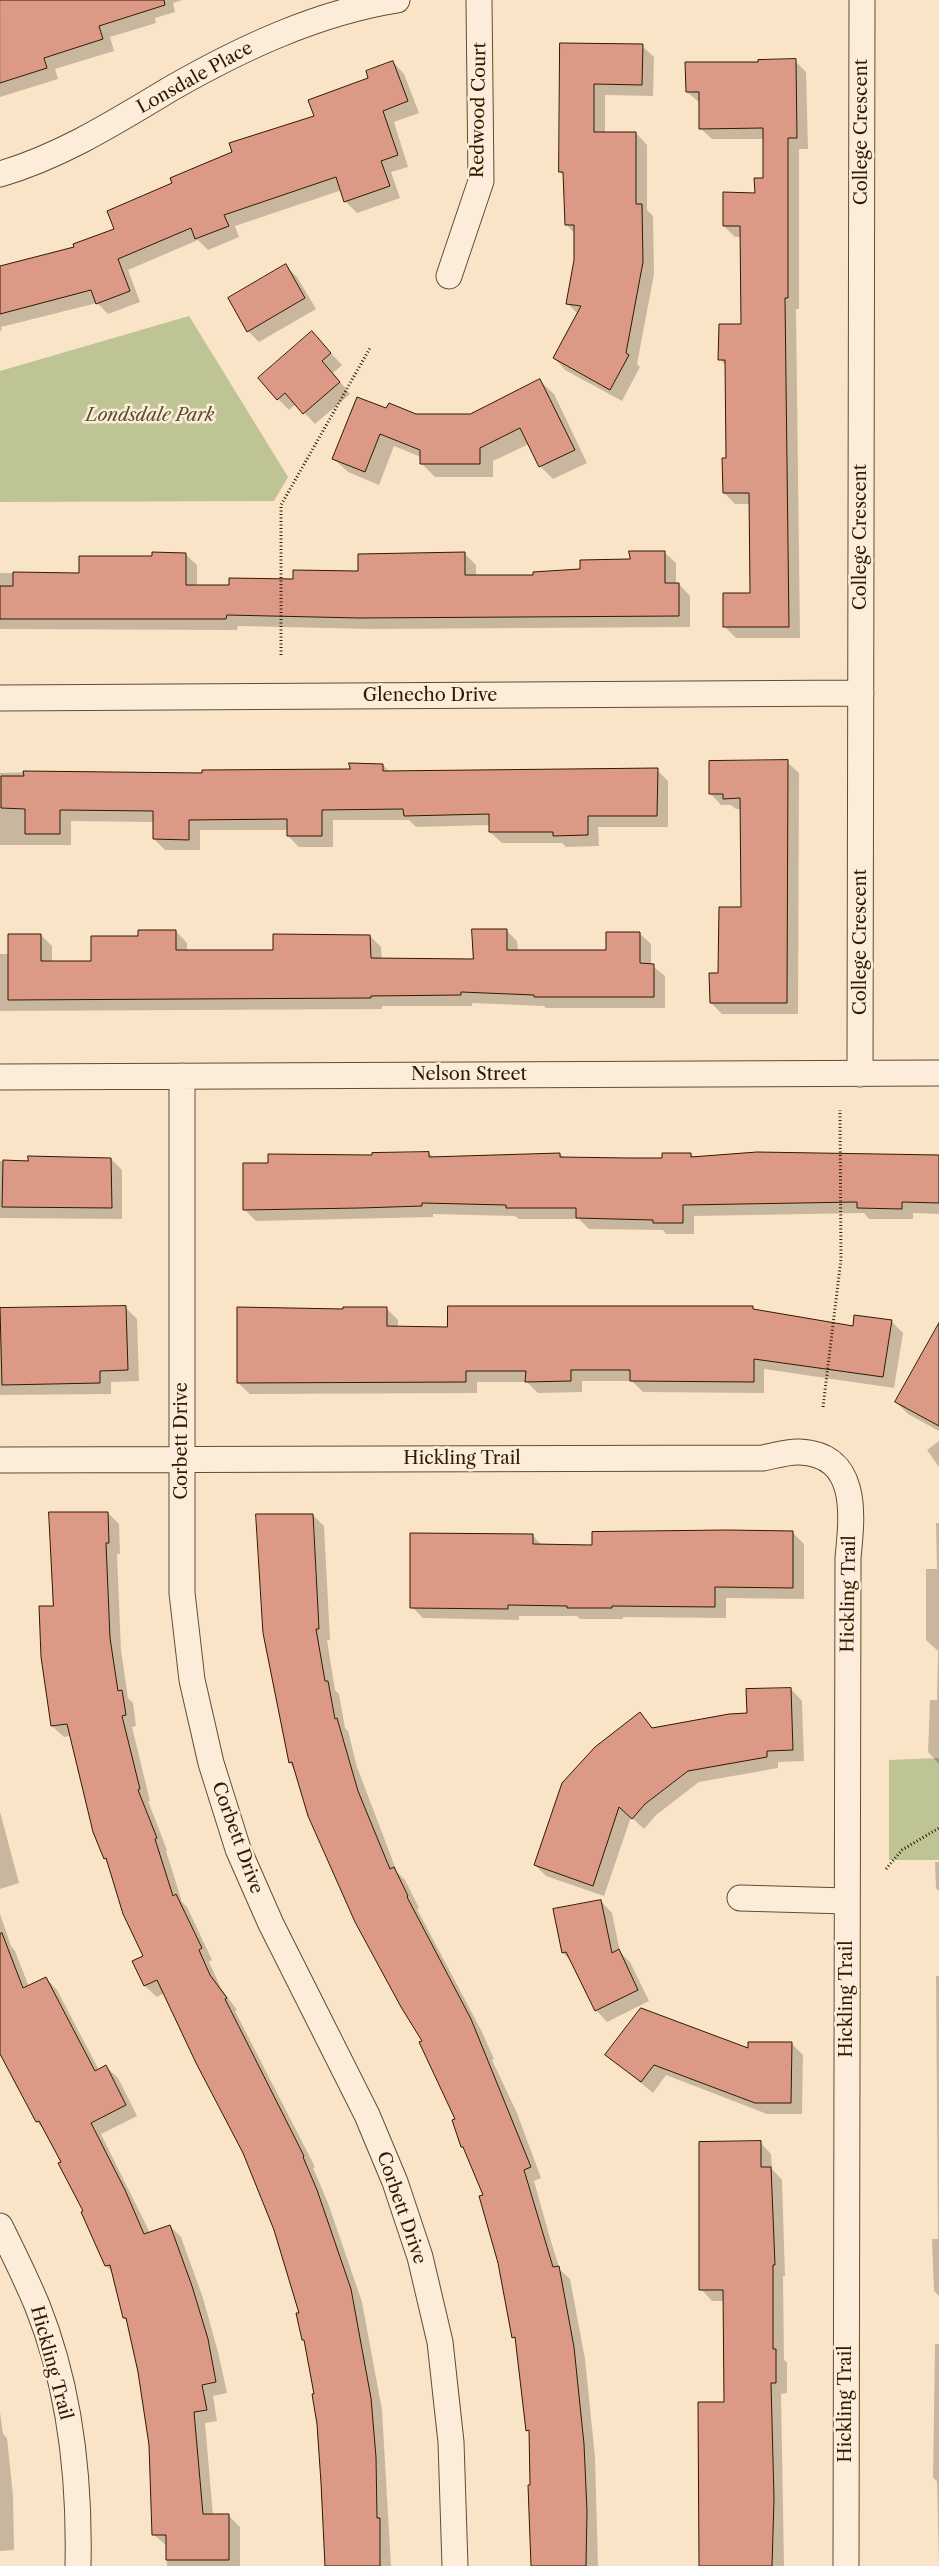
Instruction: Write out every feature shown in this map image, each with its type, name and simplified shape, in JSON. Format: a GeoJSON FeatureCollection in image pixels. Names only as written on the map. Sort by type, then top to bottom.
{"type":"FeatureCollection","features":[{"type":"Feature","properties":{"kind":"street","name":"Lonsdale Place"},"geometry":{"type":"LineString","coordinates":[[0,174],[62,150],[260,42],[328,18],[397,0]]}},
{"type":"Feature","properties":{"kind":"street","name":"Redwood Court"},"geometry":{"type":"LineString","coordinates":[[449,276],[481,181],[480,0]]}},
{"type":"Feature","properties":{"kind":"street","name":"College Crescent"},"geometry":{"type":"LineString","coordinates":[[860,1074],[862,0]]}},
{"type":"Feature","properties":{"kind":"street","name":"Glenecho Drive"},"geometry":{"type":"LineString","coordinates":[[0,698],[861,693]]}},
{"type":"Feature","properties":{"kind":"street","name":"Nelson Street"},"geometry":{"type":"LineString","coordinates":[[0,1077],[939,1073]]}},
{"type":"Feature","properties":{"kind":"street","name":"Corbett Drive"},"geometry":{"type":"LineString","coordinates":[[182,1076],[182,1593],[186,1640],[200,1722],[225,1812],[254,1890],[367,2116],[395,2182],[420,2257],[440,2342],[451,2442],[455,2566]]}},
{"type":"Feature","properties":{"kind":"street","name":"Hickling Trail"},"geometry":{"type":"LineString","coordinates":[[0,1460],[763,1458],[799,1451],[814,1454],[829,1462],[841,1473],[852,1501],[848,1558],[846,2566]]}},
{"type":"Feature","properties":{"kind":"street"},"geometry":{"type":"LineString","coordinates":[[740,1898],[847,1901]]}},
{"type":"Feature","properties":{"kind":"street","name":"Hickling Trail"},"geometry":{"type":"LineString","coordinates":[[0,2226],[37,2306],[66,2406],[74,2466],[78,2566]]}},
{"type":"Feature","properties":{"kind":"path"},"geometry":{"type":"LineString","coordinates":[[281,654],[281,505],[370,348]]}},
{"type":"Feature","properties":{"kind":"path"},"geometry":{"type":"LineString","coordinates":[[822,1407],[842,1259],[840,1110]]}},
{"type":"Feature","properties":{"kind":"path"},"geometry":{"type":"LineString","coordinates":[[886,1869],[902,1850],[939,1828]]}},
{"type":"Feature","properties":{"kind":"green space","name":"Londsdale Park"},"geometry":{"type":"Polygon","coordinates":[[[189,316],[288,477],[274,501],[0,502],[0,371],[189,316]]]}},
{"type":"Feature","properties":{"kind":"green space"},"geometry":{"type":"Polygon","coordinates":[[[939,1758],[939,1860],[889,1860],[889,1760],[939,1758]]]}},
{"type":"Feature","properties":{"kind":"building"},"geometry":{"type":"Polygon","coordinates":[[[0,0],[164,0],[165,5],[99,26],[103,39],[44,58],[47,68],[0,83],[0,0]]]}},
{"type":"Feature","properties":{"kind":"building"},"geometry":{"type":"Polygon","coordinates":[[[560,43],[643,44],[642,85],[594,84],[594,132],[636,132],[636,204],[642,204],[643,262],[626,353],[629,355],[610,390],[553,358],[581,306],[566,304],[574,260],[574,225],[565,225],[563,172],[559,172],[560,43]]]}},
{"type":"Feature","properties":{"kind":"building"},"geometry":{"type":"Polygon","coordinates":[[[796,59],[797,138],[788,138],[788,298],[785,298],[789,627],[723,627],[723,593],[750,593],[749,493],[723,493],[722,458],[726,458],[725,360],[718,360],[719,324],[741,324],[740,226],[723,226],[723,192],[755,193],[754,178],[763,178],[763,128],[699,129],[699,92],[686,92],[685,62],[758,62],[758,60],[796,59]]]}},
{"type":"Feature","properties":{"kind":"building"},"geometry":{"type":"Polygon","coordinates":[[[393,61],[408,101],[383,111],[398,155],[381,161],[390,186],[344,202],[336,177],[224,215],[229,226],[195,239],[191,228],[118,259],[130,291],[96,304],[91,290],[0,314],[0,266],[74,247],[73,244],[114,229],[107,211],[172,183],[170,178],[232,152],[229,143],[314,116],[308,100],[368,78],[366,71],[393,61]]]}},
{"type":"Feature","properties":{"kind":"building"},"geometry":{"type":"Polygon","coordinates":[[[286,264],[305,298],[247,332],[228,298],[286,264]]]}},
{"type":"Feature","properties":{"kind":"building"},"geometry":{"type":"Polygon","coordinates":[[[312,331],[331,353],[322,361],[340,382],[303,414],[285,393],[277,400],[258,378],[312,331]]]}},
{"type":"Feature","properties":{"kind":"building"},"geometry":{"type":"Polygon","coordinates":[[[540,379],[575,450],[539,467],[520,428],[480,448],[480,464],[420,464],[420,450],[380,434],[365,472],[332,459],[357,397],[386,408],[389,403],[416,414],[470,414],[540,379]]]}},
{"type":"Feature","properties":{"kind":"building"},"geometry":{"type":"Polygon","coordinates":[[[629,551],[665,551],[665,583],[679,583],[679,616],[359,618],[227,615],[226,619],[0,619],[0,586],[13,586],[13,572],[79,573],[79,556],[152,556],[152,552],[186,553],[186,585],[229,585],[229,578],[293,579],[293,570],[358,571],[358,554],[465,552],[465,575],[533,575],[533,572],[580,569],[580,560],[630,559],[629,551]]]}},
{"type":"Feature","properties":{"kind":"building"},"geometry":{"type":"Polygon","coordinates":[[[788,760],[787,1003],[710,1003],[709,973],[718,973],[719,907],[741,907],[740,798],[723,799],[723,794],[709,794],[709,761],[788,760]]]}},
{"type":"Feature","properties":{"kind":"building"},"geometry":{"type":"Polygon","coordinates":[[[349,763],[383,764],[383,771],[658,768],[657,816],[588,816],[588,835],[553,836],[553,832],[489,832],[489,814],[404,816],[403,809],[322,810],[322,836],[287,836],[287,819],[189,820],[189,840],[153,839],[153,811],[60,810],[60,834],[25,834],[25,809],[1,808],[1,776],[24,776],[23,771],[202,773],[202,770],[350,769],[349,763]]]}},
{"type":"Feature","properties":{"kind":"building"},"geometry":{"type":"Polygon","coordinates":[[[472,929],[507,929],[507,950],[606,950],[606,932],[640,932],[640,963],[654,964],[654,997],[534,997],[534,995],[461,992],[461,995],[371,996],[371,998],[8,1000],[8,934],[41,934],[41,961],[91,961],[91,936],[138,936],[138,930],[176,930],[176,950],[273,950],[273,934],[370,935],[371,958],[473,959],[472,929]]]}},
{"type":"Feature","properties":{"kind":"building"},"geometry":{"type":"Polygon","coordinates":[[[429,1152],[429,1157],[560,1153],[560,1157],[662,1158],[662,1153],[691,1153],[691,1157],[757,1152],[939,1155],[939,1203],[902,1202],[902,1209],[857,1208],[857,1202],[683,1205],[683,1223],[653,1223],[653,1220],[576,1218],[576,1208],[506,1208],[506,1205],[422,1203],[422,1206],[243,1210],[243,1163],[268,1163],[268,1154],[372,1155],[372,1153],[429,1152]]]}},
{"type":"Feature","properties":{"kind":"building"},"geometry":{"type":"Polygon","coordinates":[[[28,1156],[111,1158],[112,1208],[2,1207],[3,1160],[28,1161],[28,1156]]]}},
{"type":"Feature","properties":{"kind":"building"},"geometry":{"type":"Polygon","coordinates":[[[126,1306],[128,1370],[100,1371],[100,1383],[2,1385],[0,1308],[126,1306]]]}},
{"type":"Feature","properties":{"kind":"building"},"geometry":{"type":"Polygon","coordinates":[[[448,1306],[753,1306],[753,1309],[853,1326],[854,1315],[892,1320],[883,1377],[754,1359],[754,1382],[630,1381],[630,1370],[571,1370],[571,1381],[525,1382],[526,1371],[466,1371],[466,1382],[237,1383],[237,1307],[343,1309],[343,1307],[387,1307],[387,1326],[447,1327],[448,1306]]]}},
{"type":"Feature","properties":{"kind":"building"},"geometry":{"type":"Polygon","coordinates":[[[939,1323],[939,1426],[895,1402],[939,1323]]]}},
{"type":"Feature","properties":{"kind":"building"},"geometry":{"type":"Polygon","coordinates":[[[49,1512],[108,1512],[109,1543],[106,1543],[110,1638],[118,1691],[122,1690],[126,1715],[122,1716],[140,1789],[138,1790],[157,1838],[155,1839],[173,1896],[176,1894],[202,1948],[199,1950],[210,1975],[227,1998],[225,1999],[304,2156],[351,2289],[371,2398],[376,2457],[377,2518],[380,2518],[380,2566],[325,2566],[317,2424],[312,2394],[314,2394],[304,2340],[302,2340],[296,2313],[299,2313],[274,2230],[243,2153],[196,2063],[157,1980],[144,1986],[132,1961],[143,1956],[123,1914],[106,1858],[104,1859],[93,1832],[67,1724],[51,1726],[41,1657],[39,1606],[53,1606],[49,1512]]]}},
{"type":"Feature","properties":{"kind":"building"},"geometry":{"type":"Polygon","coordinates":[[[256,1514],[313,1514],[319,1629],[316,1629],[325,1681],[328,1681],[335,1719],[337,1718],[358,1791],[390,1869],[394,1867],[407,1897],[471,2019],[531,2167],[524,2170],[553,2267],[559,2266],[574,2347],[584,2444],[587,2511],[586,2566],[531,2566],[528,2485],[530,2485],[529,2430],[526,2431],[515,2337],[512,2338],[498,2263],[479,2196],[483,2195],[463,2147],[461,2147],[452,2120],[455,2119],[419,2042],[422,2041],[401,2007],[355,1922],[308,1816],[292,1762],[289,1763],[263,1633],[256,1514]]]}},
{"type":"Feature","properties":{"kind":"building"},"geometry":{"type":"Polygon","coordinates":[[[793,1531],[793,1588],[715,1587],[715,1607],[612,1606],[612,1608],[567,1608],[567,1606],[508,1605],[508,1609],[410,1608],[410,1533],[533,1534],[533,1544],[592,1545],[592,1532],[793,1531]]]}},
{"type":"Feature","properties":{"kind":"building"},"geometry":{"type":"Polygon","coordinates":[[[791,1688],[793,1750],[767,1751],[767,1757],[688,1771],[645,1804],[632,1819],[619,1807],[593,1886],[534,1865],[562,1783],[595,1747],[640,1712],[652,1728],[729,1714],[747,1713],[746,1689],[791,1688]]]}},
{"type":"Feature","properties":{"kind":"building"},"geometry":{"type":"Polygon","coordinates":[[[601,1900],[612,1953],[619,1949],[638,1990],[595,2011],[566,1952],[562,1953],[553,1909],[601,1900]]]}},
{"type":"Feature","properties":{"kind":"building"},"geometry":{"type":"Polygon","coordinates":[[[2,1933],[23,1988],[46,1977],[95,2071],[106,2065],[126,2105],[91,2123],[125,2190],[144,2234],[170,2225],[192,2286],[208,2339],[216,2382],[202,2385],[207,2410],[194,2412],[203,2514],[229,2514],[229,2560],[166,2560],[166,2535],[152,2535],[149,2445],[138,2372],[126,2318],[123,2318],[110,2265],[105,2266],[81,2212],[83,2211],[58,2163],[61,2162],[39,2121],[36,2122],[0,2054],[0,1934],[2,1933]]]}},
{"type":"Feature","properties":{"kind":"building"},"geometry":{"type":"Polygon","coordinates":[[[641,2008],[748,2048],[748,2042],[792,2042],[791,2103],[755,2103],[654,2065],[641,2082],[605,2055],[641,2008]]]}},
{"type":"Feature","properties":{"kind":"building"},"geometry":{"type":"Polygon","coordinates":[[[761,2141],[761,2167],[771,2167],[775,2265],[773,2265],[773,2349],[776,2349],[776,2383],[771,2383],[774,2499],[772,2566],[699,2566],[698,2402],[724,2402],[723,2290],[699,2290],[699,2142],[761,2141]]]}}]}
